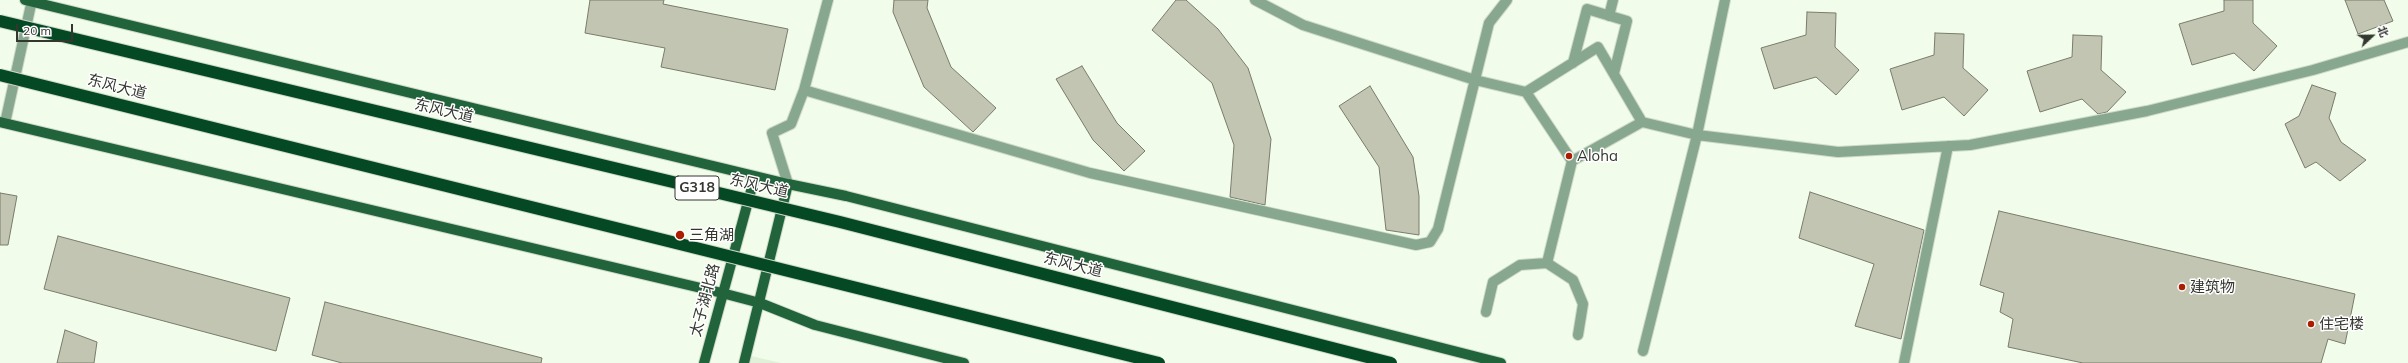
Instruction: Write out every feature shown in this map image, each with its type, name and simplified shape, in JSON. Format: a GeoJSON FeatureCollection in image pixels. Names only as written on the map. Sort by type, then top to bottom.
{"type":"FeatureCollection","features":[{"type":"Feature","properties":{"kind":"highway","name":"东风大道"},"geometry":{"type":"LineString","coordinates":[[0,21],[840,222],[1391,363]]}},
{"type":"Feature","properties":{"kind":"highway","name":"东风大道"},"geometry":{"type":"LineString","coordinates":[[0,75],[1159,363]]}},
{"type":"Feature","properties":{"kind":"main road"},"geometry":{"type":"LineString","coordinates":[[29,1],[788,184],[854,198],[1501,363]]}},
{"type":"Feature","properties":{"kind":"main road"},"geometry":{"type":"LineString","coordinates":[[2,123],[722,293],[760,303],[815,325],[964,363]]}},
{"type":"Feature","properties":{"kind":"main road","name":"太子湖北路"},"geometry":{"type":"LineString","coordinates":[[704,363],[755,176]]}},
{"type":"Feature","properties":{"kind":"main road"},"geometry":{"type":"LineString","coordinates":[[744,363],[760,303],[788,184]]}},
{"type":"Feature","properties":{"kind":"street"},"geometry":{"type":"LineString","coordinates":[[788,184],[772,133],[791,124],[804,90],[828,0]]}},
{"type":"Feature","properties":{"kind":"street"},"geometry":{"type":"LineString","coordinates":[[1255,0],[1303,26],[1475,80],[1526,92],[1572,161]]}},
{"type":"Feature","properties":{"kind":"street"},"geometry":{"type":"LineString","coordinates":[[804,90],[1090,173],[1416,245],[1430,242],[1438,229],[1489,24],[1507,0]]}},
{"type":"Feature","properties":{"kind":"street"},"geometry":{"type":"LineString","coordinates":[[1610,16],[1614,0]]}},
{"type":"Feature","properties":{"kind":"street"},"geometry":{"type":"LineString","coordinates":[[1643,351],[1697,135],[1725,0]]}},
{"type":"Feature","properties":{"kind":"street"},"geometry":{"type":"LineString","coordinates":[[2,123],[29,1]]}},
{"type":"Feature","properties":{"kind":"street"},"geometry":{"type":"LineString","coordinates":[[1573,63],[1587,9],[1627,21],[1614,73]]}},
{"type":"Feature","properties":{"kind":"street"},"geometry":{"type":"LineString","coordinates":[[1547,263],[1572,161],[1642,122],[1697,135],[1838,152],[1970,145],[2147,112],[2313,70],[2408,42]]}},
{"type":"Feature","properties":{"kind":"street"},"geometry":{"type":"LineString","coordinates":[[1526,92],[1598,47],[1642,122]]}},
{"type":"Feature","properties":{"kind":"street"},"geometry":{"type":"LineString","coordinates":[[1904,363],[1948,146]]}},
{"type":"Feature","properties":{"kind":"street"},"geometry":{"type":"LineString","coordinates":[[1486,312],[1493,282],[1520,265],[1547,263],[1573,280],[1583,304],[1578,335]]}},
{"type":"Feature","properties":{"kind":"shaded area"},"geometry":{"type":"Polygon","coordinates":[[[751,356],[781,363],[749,363],[751,356]]]}},
{"type":"Feature","properties":{"kind":"building"},"geometry":{"type":"Polygon","coordinates":[[[590,0],[664,0],[663,4],[788,29],[775,90],[661,67],[665,48],[585,33],[590,0]]]}},
{"type":"Feature","properties":{"kind":"building"},"geometry":{"type":"Polygon","coordinates":[[[894,0],[928,0],[927,8],[951,67],[996,108],[973,132],[924,87],[893,12],[894,0]]]}},
{"type":"Feature","properties":{"kind":"building"},"geometry":{"type":"Polygon","coordinates":[[[1176,0],[1186,0],[1218,29],[1248,68],[1271,139],[1265,205],[1230,197],[1234,145],[1212,83],[1152,30],[1176,0]]]}},
{"type":"Feature","properties":{"kind":"building"},"geometry":{"type":"Polygon","coordinates":[[[2224,0],[2253,0],[2253,23],[2277,46],[2254,71],[2234,53],[2192,65],[2179,24],[2224,11],[2224,0]]]}},
{"type":"Feature","properties":{"kind":"building"},"geometry":{"type":"Polygon","coordinates":[[[2345,0],[2384,0],[2393,21],[2358,34],[2345,0]]]}},
{"type":"Feature","properties":{"kind":"building"},"geometry":{"type":"Polygon","coordinates":[[[1807,12],[1836,13],[1835,47],[1859,70],[1836,95],[1816,77],[1774,89],[1761,48],[1806,35],[1807,12]]]}},
{"type":"Feature","properties":{"kind":"building"},"geometry":{"type":"Polygon","coordinates":[[[1935,33],[1964,34],[1963,68],[1988,90],[1964,116],[1944,97],[1902,110],[1890,69],[1934,55],[1935,33]]]}},
{"type":"Feature","properties":{"kind":"building"},"geometry":{"type":"Polygon","coordinates":[[[2073,35],[2102,36],[2101,70],[2126,92],[2107,112],[2098,114],[2082,99],[2040,112],[2027,71],[2072,57],[2073,35]]]}},
{"type":"Feature","properties":{"kind":"building"},"geometry":{"type":"Polygon","coordinates":[[[1082,66],[1117,123],[1145,151],[1124,171],[1093,140],[1056,79],[1082,66]]]}},
{"type":"Feature","properties":{"kind":"building"},"geometry":{"type":"Polygon","coordinates":[[[2312,85],[2336,93],[2329,118],[2341,142],[2366,160],[2340,181],[2316,162],[2305,168],[2285,124],[2299,116],[2312,85]]]}},
{"type":"Feature","properties":{"kind":"building"},"geometry":{"type":"Polygon","coordinates":[[[1370,86],[1413,157],[1419,196],[1419,235],[1386,230],[1379,167],[1339,106],[1370,86]]]}},
{"type":"Feature","properties":{"kind":"building"},"geometry":{"type":"Polygon","coordinates":[[[1810,192],[1924,230],[1901,339],[1855,326],[1874,264],[1799,238],[1810,192]]]}},
{"type":"Feature","properties":{"kind":"building"},"geometry":{"type":"Polygon","coordinates":[[[0,193],[17,196],[8,245],[0,245],[0,193]]]}},
{"type":"Feature","properties":{"kind":"building","name":"建筑物"},"geometry":{"type":"Polygon","coordinates":[[[1999,211],[2355,294],[2345,344],[2328,339],[2321,363],[2083,363],[2008,347],[2013,319],[2000,312],[2004,293],[1980,285],[1999,211]]]}},
{"type":"Feature","properties":{"kind":"building"},"geometry":{"type":"Polygon","coordinates":[[[58,236],[290,298],[276,351],[44,289],[58,236]]]}},
{"type":"Feature","properties":{"kind":"building"},"geometry":{"type":"Polygon","coordinates":[[[325,302],[542,358],[541,363],[342,363],[312,355],[325,302]]]}},
{"type":"Feature","properties":{"kind":"building"},"geometry":{"type":"Polygon","coordinates":[[[65,330],[97,342],[94,363],[57,363],[65,330]]]}},
{"type":"Feature","properties":{"kind":"place","name":"Aloha"},"geometry":{"type":"Point","coordinates":[1569,156]}},
{"type":"Feature","properties":{"kind":"place","name":"三角湖"},"geometry":{"type":"Point","coordinates":[680,235]}},
{"type":"Feature","properties":{"kind":"place","name":"建筑物"},"geometry":{"type":"Point","coordinates":[2182,287]}},
{"type":"Feature","properties":{"kind":"place","name":"住宅楼"},"geometry":{"type":"Point","coordinates":[2311,324]}}]}
